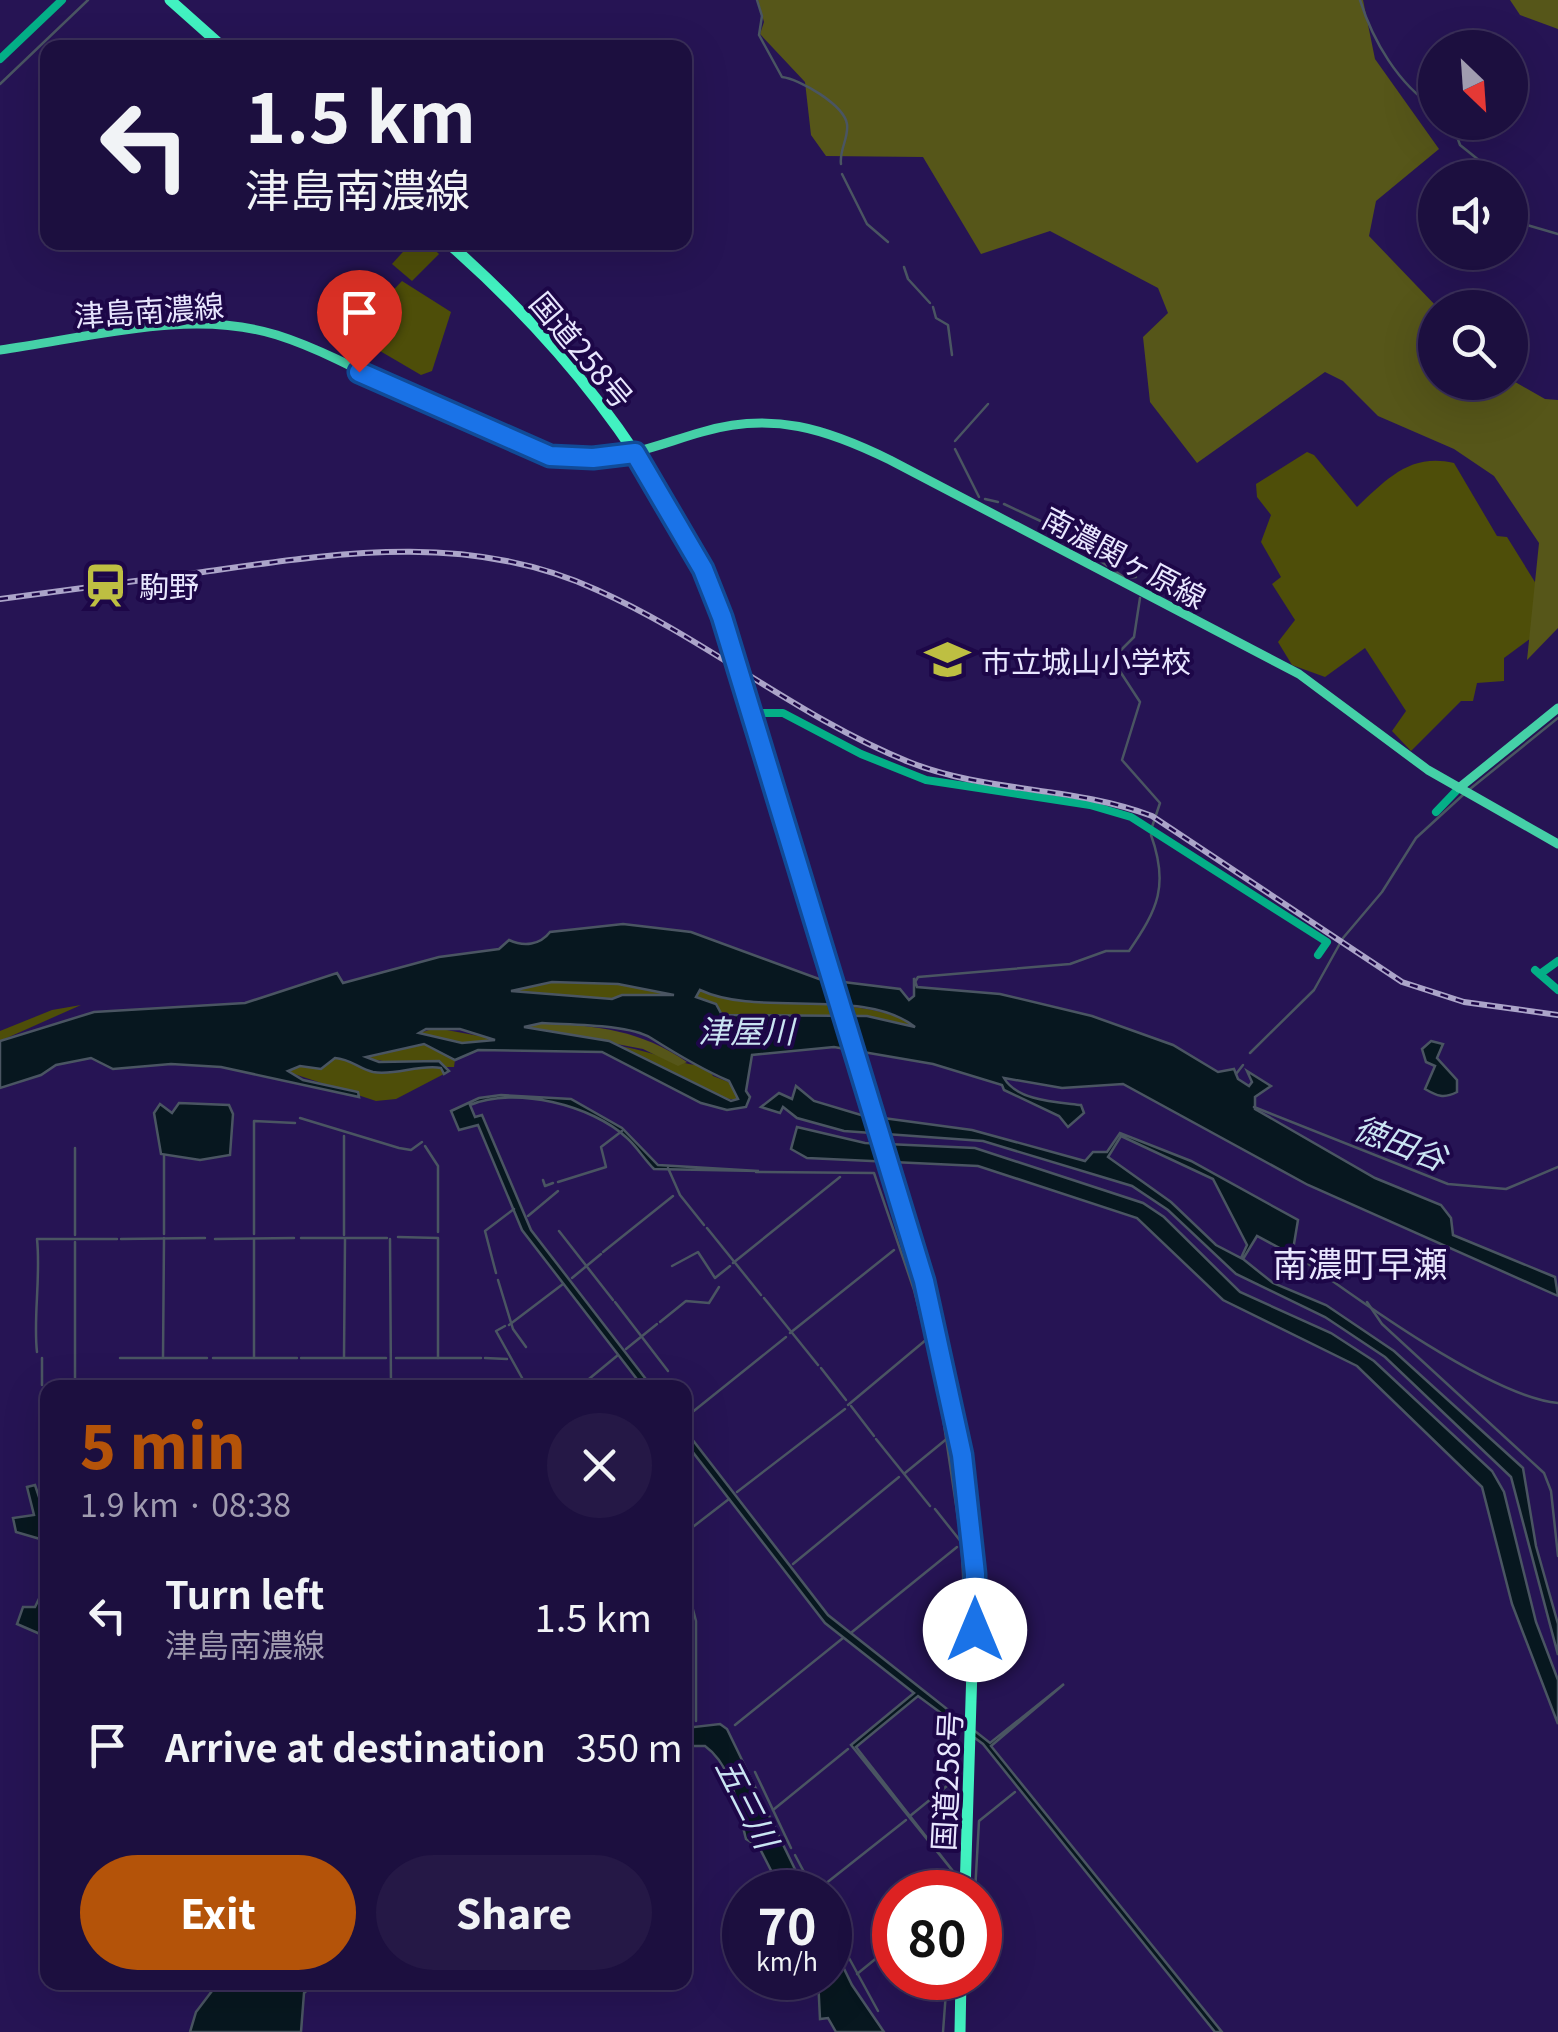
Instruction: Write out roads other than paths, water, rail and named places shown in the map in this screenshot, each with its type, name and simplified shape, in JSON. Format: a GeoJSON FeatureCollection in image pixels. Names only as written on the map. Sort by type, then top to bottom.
{"type":"FeatureCollection","features":[{"type":"Feature","properties":{"kind":"highway"},"geometry":{"type":"LineString","coordinates":[[170,0],[215,40]]}},
{"type":"Feature","properties":{"kind":"highway","name":"国道258号"},"geometry":{"type":"LineString","coordinates":[[455,250],[545,336],[635,453],[703,569],[763,741],[924,1281],[961,1447],[975,1574],[966,1870]]}},
{"type":"Feature","properties":{"kind":"highway"},"geometry":{"type":"LineString","coordinates":[[960,2032],[961,2000]]}},
{"type":"Feature","properties":{"kind":"main road","name":"津島南濃線"},"geometry":{"type":"LineString","coordinates":[[0,350],[163,327],[230,326],[290,340],[523,447],[576,459],[635,453]]}},
{"type":"Feature","properties":{"kind":"main road","name":"南濃関ヶ原線"},"geometry":{"type":"LineString","coordinates":[[635,453],[752,421],[796,424],[848,440],[1298,674],[1459,788],[1558,844]]}},
{"type":"Feature","properties":{"kind":"main road"},"geometry":{"type":"LineString","coordinates":[[1459,788],[1558,708]]}},
{"type":"Feature","properties":{"kind":"street"},"geometry":{"type":"LineString","coordinates":[[0,60],[62,0]]}},
{"type":"Feature","properties":{"kind":"street"},"geometry":{"type":"LineString","coordinates":[[753,713],[783,713],[861,754],[926,780],[1104,808],[1152,827],[1327,942],[1318,955]]}},
{"type":"Feature","properties":{"kind":"street"},"geometry":{"type":"LineString","coordinates":[[1436,812],[1459,788]]}},
{"type":"Feature","properties":{"kind":"street"},"geometry":{"type":"LineString","coordinates":[[1558,961],[1537,972],[1558,990]]}},
{"type":"Feature","properties":{"kind":"water","name":"津屋川"},"geometry":{"type":"Polygon","coordinates":[[[623,924],[691,932],[819,979],[900,989],[909,1000],[914,996],[914,978],[917,987],[1000,994],[1092,1016],[1173,1045],[1218,1072],[1234,1069],[1238,1079],[1249,1086],[1252,1082],[1247,1071],[1271,1086],[1255,1097],[1255,1109],[1375,1178],[1441,1205],[1451,1218],[1453,1235],[1555,1277],[1558,1296],[1308,1185],[1123,1084],[1062,1088],[1004,1078],[1028,1096],[1081,1105],[1084,1113],[1068,1127],[1059,1116],[1004,1090],[1002,1085],[933,1064],[834,1047],[752,1055],[746,1107],[727,1110],[701,1103],[602,1052],[478,1050],[455,1060],[424,1044],[366,1057],[379,1062],[439,1061],[449,1071],[444,1074],[441,1068],[433,1067],[373,1072],[335,1058],[321,1069],[300,1066],[288,1071],[303,1080],[358,1092],[359,1097],[221,1067],[171,1064],[113,1069],[91,1058],[56,1065],[41,1075],[0,1088],[0,1041],[94,1012],[245,1003],[337,973],[343,983],[439,957],[499,949],[509,940],[531,944],[550,932],[623,924]],[[552,982],[511,991],[612,999],[622,995],[674,995],[618,984],[552,982]],[[700,990],[696,997],[716,1004],[722,1015],[867,1016],[915,1027],[868,1008],[751,1002],[700,990]],[[542,1023],[524,1027],[609,1041],[731,1101],[738,1099],[729,1081],[641,1033],[583,1025],[542,1023]],[[426,1029],[419,1033],[462,1043],[495,1040],[460,1029],[426,1029]]]}},
{"type":"Feature","properties":{"kind":"water"},"geometry":{"type":"Polygon","coordinates":[[[1431,1041],[1443,1044],[1437,1058],[1457,1080],[1457,1092],[1441,1096],[1425,1089],[1435,1066],[1426,1062],[1422,1049],[1431,1041]]]}},
{"type":"Feature","properties":{"kind":"water"},"geometry":{"type":"Polygon","coordinates":[[[796,1086],[814,1101],[861,1115],[972,1130],[1085,1161],[1093,1152],[1107,1152],[1120,1133],[1191,1161],[1298,1220],[1293,1250],[1289,1253],[1257,1236],[1243,1259],[1273,1283],[1326,1305],[1394,1351],[1523,1468],[1536,1546],[1558,1624],[1558,1655],[1511,1477],[1385,1357],[1325,1317],[1236,1274],[1168,1210],[1132,1186],[983,1141],[844,1131],[797,1118],[783,1107],[780,1113],[761,1107],[779,1093],[792,1099],[796,1086]],[[1121,1136],[1108,1157],[1171,1202],[1216,1245],[1241,1258],[1247,1245],[1213,1179],[1121,1136]]]}},
{"type":"Feature","properties":{"kind":"water"},"geometry":{"type":"Polygon","coordinates":[[[501,1095],[571,1099],[622,1128],[658,1165],[759,1171],[654,1169],[612,1126],[574,1108],[530,1098],[470,1105],[475,1117],[482,1115],[531,1230],[647,1380],[638,1380],[522,1230],[478,1125],[459,1130],[451,1111],[479,1098],[501,1095]]]}},
{"type":"Feature","properties":{"kind":"water"},"geometry":{"type":"Polygon","coordinates":[[[179,1103],[229,1105],[233,1114],[230,1155],[200,1160],[161,1154],[154,1113],[160,1104],[172,1113],[179,1103]]]}},
{"type":"Feature","properties":{"kind":"water"},"geometry":{"type":"Polygon","coordinates":[[[797,1127],[865,1143],[975,1148],[1143,1203],[1164,1217],[1240,1292],[1331,1333],[1374,1361],[1492,1471],[1504,1492],[1536,1622],[1558,1680],[1558,1724],[1512,1604],[1482,1487],[1357,1366],[1223,1300],[1137,1218],[978,1166],[807,1158],[791,1149],[797,1127]]]}},
{"type":"Feature","properties":{"kind":"water"},"geometry":{"type":"Polygon","coordinates":[[[692,1439],[828,1615],[990,1743],[1064,1684],[991,1746],[1222,2032],[1215,2032],[983,1744],[918,1696],[856,1747],[952,1870],[851,1745],[914,1693],[825,1623],[692,1451],[692,1439]]]}},
{"type":"Feature","properties":{"kind":"water"},"geometry":{"type":"Polygon","coordinates":[[[35,1485],[40,1500],[40,1539],[16,1532],[13,1518],[34,1515],[27,1487],[35,1485]]]}},
{"type":"Feature","properties":{"kind":"water"},"geometry":{"type":"Polygon","coordinates":[[[40,1597],[40,1634],[17,1624],[23,1607],[35,1607],[40,1597]]]}},
{"type":"Feature","properties":{"kind":"water","name":"五三川"},"geometry":{"type":"Polygon","coordinates":[[[720,1724],[727,1729],[795,1870],[771,1870],[759,1847],[746,1839],[733,1789],[722,1765],[705,1746],[692,1746],[692,1727],[720,1724]]]}},
{"type":"Feature","properties":{"kind":"water"},"geometry":{"type":"Polygon","coordinates":[[[852,1985],[884,2032],[836,2032],[828,2018],[820,2019],[819,2000],[852,2000],[852,1985]]]}},
{"type":"Feature","properties":{"kind":"water"},"geometry":{"type":"Polygon","coordinates":[[[212,1990],[307,1990],[301,2032],[190,2032],[196,2012],[212,1990]]]}},
{"type":"Feature","properties":{"kind":"waterway"},"geometry":{"type":"LineString","coordinates":[[46,40],[88,0]]}},
{"type":"Feature","properties":{"kind":"waterway"},"geometry":{"type":"LineString","coordinates":[[757,0],[762,16],[759,35],[782,77],[820,94],[844,117],[847,129],[841,164]]}},
{"type":"Feature","properties":{"kind":"waterway"},"geometry":{"type":"LineString","coordinates":[[1360,0],[1389,60],[1418,94]]}},
{"type":"Feature","properties":{"kind":"waterway"},"geometry":{"type":"LineString","coordinates":[[0,84],[40,46]]}},
{"type":"Feature","properties":{"kind":"waterway"},"geometry":{"type":"LineString","coordinates":[[1458,140],[1479,160]]}},
{"type":"Feature","properties":{"kind":"waterway"},"geometry":{"type":"LineString","coordinates":[[842,174],[867,224],[888,242]]}},
{"type":"Feature","properties":{"kind":"waterway"},"geometry":{"type":"LineString","coordinates":[[1528,225],[1558,234]]}},
{"type":"Feature","properties":{"kind":"waterway"},"geometry":{"type":"LineString","coordinates":[[904,267],[908,279],[930,303]]}},
{"type":"Feature","properties":{"kind":"waterway"},"geometry":{"type":"LineString","coordinates":[[933,307],[936,318],[948,325],[952,355]]}},
{"type":"Feature","properties":{"kind":"waterway"},"geometry":{"type":"LineString","coordinates":[[955,441],[988,404]]}},
{"type":"Feature","properties":{"kind":"waterway"},"geometry":{"type":"LineString","coordinates":[[955,449],[979,497]]}},
{"type":"Feature","properties":{"kind":"waterway"},"geometry":{"type":"LineString","coordinates":[[985,499],[998,502]]}},
{"type":"Feature","properties":{"kind":"waterway"},"geometry":{"type":"LineString","coordinates":[[1004,504],[1047,524],[1125,578],[1136,577]]}},
{"type":"Feature","properties":{"kind":"waterway"},"geometry":{"type":"LineString","coordinates":[[1140,598],[1134,637],[1112,659],[1140,702],[1122,760],[1160,803],[1152,827]]}},
{"type":"Feature","properties":{"kind":"waterway"},"geometry":{"type":"LineString","coordinates":[[1470,789],[1558,718]]}},
{"type":"Feature","properties":{"kind":"waterway"},"geometry":{"type":"LineString","coordinates":[[1250,1053],[1314,990],[1343,938],[1382,892],[1416,838],[1464,794]]}},
{"type":"Feature","properties":{"kind":"waterway"},"geometry":{"type":"LineString","coordinates":[[915,982],[918,977],[1070,964],[1106,951],[1129,951],[1158,896],[1159,868],[1151,835]]}},
{"type":"Feature","properties":{"kind":"waterway"},"geometry":{"type":"LineString","coordinates":[[1236,1074],[1243,1065]]}},
{"type":"Feature","properties":{"kind":"waterway","name":"徳田谷"},"geometry":{"type":"LineString","coordinates":[[1254,1107],[1448,1184],[1506,1189],[1558,1167]]}},
{"type":"Feature","properties":{"kind":"waterway"},"geometry":{"type":"LineString","coordinates":[[300,1118],[399,1148],[411,1150],[422,1142]]}},
{"type":"Feature","properties":{"kind":"waterway"},"geometry":{"type":"LineString","coordinates":[[254,1234],[254,1121],[295,1123]]}},
{"type":"Feature","properties":{"kind":"waterway"},"geometry":{"type":"LineString","coordinates":[[558,1182],[606,1167],[601,1147],[622,1131]]}},
{"type":"Feature","properties":{"kind":"waterway"},"geometry":{"type":"LineString","coordinates":[[344,1136],[344,1235]]}},
{"type":"Feature","properties":{"kind":"waterway"},"geometry":{"type":"LineString","coordinates":[[425,1146],[438,1166],[438,1232]]}},
{"type":"Feature","properties":{"kind":"waterway"},"geometry":{"type":"LineString","coordinates":[[75,1148],[75,1235]]}},
{"type":"Feature","properties":{"kind":"waterway"},"geometry":{"type":"LineString","coordinates":[[164,1156],[164,1234]]}},
{"type":"Feature","properties":{"kind":"waterway"},"geometry":{"type":"LineString","coordinates":[[668,1168],[680,1195],[704,1225]]}},
{"type":"Feature","properties":{"kind":"waterway"},"geometry":{"type":"LineString","coordinates":[[756,1172],[874,1173],[914,1290],[938,1385]]}},
{"type":"Feature","properties":{"kind":"waterway"},"geometry":{"type":"LineString","coordinates":[[733,1263],[840,1177]]}},
{"type":"Feature","properties":{"kind":"waterway"},"geometry":{"type":"LineString","coordinates":[[543,1180],[545,1186],[553,1183]]}},
{"type":"Feature","properties":{"kind":"waterway"},"geometry":{"type":"LineString","coordinates":[[528,1216],[558,1191]]}},
{"type":"Feature","properties":{"kind":"waterway"},"geometry":{"type":"LineString","coordinates":[[603,1252],[673,1196]]}},
{"type":"Feature","properties":{"kind":"waterway"},"geometry":{"type":"LineString","coordinates":[[496,1273],[485,1231],[514,1209]]}},
{"type":"Feature","properties":{"kind":"waterway"},"geometry":{"type":"LineString","coordinates":[[707,1228],[761,1295]]}},
{"type":"Feature","properties":{"kind":"waterway"},"geometry":{"type":"LineString","coordinates":[[559,1231],[613,1300]]}},
{"type":"Feature","properties":{"kind":"waterway"},"geometry":{"type":"LineString","coordinates":[[398,1237],[438,1238],[438,1358]]}},
{"type":"Feature","properties":{"kind":"waterway"},"geometry":{"type":"LineString","coordinates":[[163,1358],[164,1238]]}},
{"type":"Feature","properties":{"kind":"waterway"},"geometry":{"type":"LineString","coordinates":[[121,1239],[205,1238]]}},
{"type":"Feature","properties":{"kind":"waterway"},"geometry":{"type":"LineString","coordinates":[[215,1239],[294,1238]]}},
{"type":"Feature","properties":{"kind":"waterway"},"geometry":{"type":"LineString","coordinates":[[301,1238],[387,1238]]}},
{"type":"Feature","properties":{"kind":"waterway"},"geometry":{"type":"LineString","coordinates":[[37,1352],[37,1239],[117,1239]]}},
{"type":"Feature","properties":{"kind":"waterway"},"geometry":{"type":"LineString","coordinates":[[254,1239],[254,1358]]}},
{"type":"Feature","properties":{"kind":"waterway"},"geometry":{"type":"LineString","coordinates":[[344,1358],[345,1239]]}},
{"type":"Feature","properties":{"kind":"waterway"},"geometry":{"type":"LineString","coordinates":[[390,1239],[391,1380]]}},
{"type":"Feature","properties":{"kind":"waterway"},"geometry":{"type":"LineString","coordinates":[[75,1242],[75,1380]]}},
{"type":"Feature","properties":{"kind":"waterway"},"geometry":{"type":"LineString","coordinates":[[790,1333],[894,1250]]}},
{"type":"Feature","properties":{"kind":"waterway"},"geometry":{"type":"LineString","coordinates":[[672,1266],[698,1252],[715,1278],[730,1266]]}},
{"type":"Feature","properties":{"kind":"waterway"},"geometry":{"type":"LineString","coordinates":[[1292,1252],[1459,1364],[1529,1397],[1558,1403]]}},
{"type":"Feature","properties":{"kind":"waterway"},"geometry":{"type":"LineString","coordinates":[[572,1278],[601,1254]]}},
{"type":"Feature","properties":{"kind":"waterway"},"geometry":{"type":"LineString","coordinates":[[498,1280],[513,1329],[526,1347]]}},
{"type":"Feature","properties":{"kind":"waterway"},"geometry":{"type":"LineString","coordinates":[[509,1325],[563,1284]]}},
{"type":"Feature","properties":{"kind":"waterway"},"geometry":{"type":"LineString","coordinates":[[660,1322],[686,1301],[709,1303],[719,1287]]}},
{"type":"Feature","properties":{"kind":"waterway"},"geometry":{"type":"LineString","coordinates":[[764,1298],[818,1365]]}},
{"type":"Feature","properties":{"kind":"waterway"},"geometry":{"type":"LineString","coordinates":[[615,1302],[668,1371]]}},
{"type":"Feature","properties":{"kind":"waterway"},"geometry":{"type":"LineString","coordinates":[[1367,1302],[1382,1324],[1544,1473],[1551,1491],[1558,1556]]}},
{"type":"Feature","properties":{"kind":"waterway"},"geometry":{"type":"LineString","coordinates":[[626,1349],[657,1324]]}},
{"type":"Feature","properties":{"kind":"waterway"},"geometry":{"type":"LineString","coordinates":[[505,1326],[496,1331],[523,1380]]}},
{"type":"Feature","properties":{"kind":"waterway"},"geometry":{"type":"LineString","coordinates":[[692,1412],[786,1337]]}},
{"type":"Feature","properties":{"kind":"waterway"},"geometry":{"type":"LineString","coordinates":[[848,1405],[927,1339]]}},
{"type":"Feature","properties":{"kind":"waterway"},"geometry":{"type":"LineString","coordinates":[[588,1380],[618,1355]]}},
{"type":"Feature","properties":{"kind":"waterway"},"geometry":{"type":"LineString","coordinates":[[42,1358],[42,1380]]}},
{"type":"Feature","properties":{"kind":"waterway"},"geometry":{"type":"LineString","coordinates":[[120,1358],[207,1358]]}},
{"type":"Feature","properties":{"kind":"waterway"},"geometry":{"type":"LineString","coordinates":[[213,1358],[297,1358]]}},
{"type":"Feature","properties":{"kind":"waterway"},"geometry":{"type":"LineString","coordinates":[[301,1358],[386,1358]]}},
{"type":"Feature","properties":{"kind":"waterway"},"geometry":{"type":"LineString","coordinates":[[396,1358],[481,1358]]}},
{"type":"Feature","properties":{"kind":"waterway"},"geometry":{"type":"LineString","coordinates":[[485,1358],[507,1359]]}},
{"type":"Feature","properties":{"kind":"waterway"},"geometry":{"type":"LineString","coordinates":[[821,1368],[846,1400]]}},
{"type":"Feature","properties":{"kind":"waterway"},"geometry":{"type":"LineString","coordinates":[[939,1391],[962,1545]]}},
{"type":"Feature","properties":{"kind":"waterway"},"geometry":{"type":"LineString","coordinates":[[851,1406],[874,1436]]}},
{"type":"Feature","properties":{"kind":"waterway"},"geometry":{"type":"LineString","coordinates":[[737,1492],[845,1409]]}},
{"type":"Feature","properties":{"kind":"waterway"},"geometry":{"type":"LineString","coordinates":[[905,1473],[949,1437]]}},
{"type":"Feature","properties":{"kind":"waterway"},"geometry":{"type":"LineString","coordinates":[[876,1439],[930,1506]]}},
{"type":"Feature","properties":{"kind":"waterway"},"geometry":{"type":"LineString","coordinates":[[793,1564],[899,1477]]}},
{"type":"Feature","properties":{"kind":"waterway"},"geometry":{"type":"LineString","coordinates":[[692,1528],[729,1499]]}},
{"type":"Feature","properties":{"kind":"waterway"},"geometry":{"type":"LineString","coordinates":[[935,1509],[962,1543]]}},
{"type":"Feature","properties":{"kind":"waterway"},"geometry":{"type":"LineString","coordinates":[[852,1632],[957,1547]]}},
{"type":"Feature","properties":{"kind":"waterway"},"geometry":{"type":"LineString","coordinates":[[962,1553],[964,1595]]}},
{"type":"Feature","properties":{"kind":"waterway"},"geometry":{"type":"LineString","coordinates":[[692,1606],[696,1621],[696,1721]]}},
{"type":"Feature","properties":{"kind":"waterway"},"geometry":{"type":"LineString","coordinates":[[735,1725],[843,1638]]}},
{"type":"Feature","properties":{"kind":"waterway","name":"五三川"},"geometry":{"type":"LineString","coordinates":[[773,1810],[848,1749]]}},
{"type":"Feature","properties":{"kind":"waterway","name":"五三川"},"geometry":{"type":"LineString","coordinates":[[755,1772],[791,1848]]}},
{"type":"Feature","properties":{"kind":"waterway"},"geometry":{"type":"LineString","coordinates":[[910,1816],[958,1777]]}},
{"type":"Feature","properties":{"kind":"waterway"},"geometry":{"type":"LineString","coordinates":[[976,1870],[979,1821],[1015,1792]]}},
{"type":"Feature","properties":{"kind":"waterway"},"geometry":{"type":"LineString","coordinates":[[843,1870],[906,1820]]}},
{"type":"Feature","properties":{"kind":"waterway"},"geometry":{"type":"LineString","coordinates":[[795,1855],[803,1870]]}},
{"type":"Feature","properties":{"kind":"waterway"},"geometry":{"type":"LineString","coordinates":[[857,1974],[872,1962]]}},
{"type":"Feature","properties":{"kind":"waterway"},"geometry":{"type":"LineString","coordinates":[[852,1963],[878,2011]]}},
{"type":"Feature","properties":{"kind":"waterway"},"geometry":{"type":"LineString","coordinates":[[943,2032],[945,2000]]}},
{"type":"Feature","properties":{"kind":"railway"},"geometry":{"type":"LineString","coordinates":[[0,599],[353,554],[451,553],[549,572],[637,609],[829,723],[909,762],[968,779],[1092,799],[1152,816],[1402,982],[1464,1002],[1558,1015]]}},
{"type":"Feature","properties":{"kind":"place","name":"駒野"},"geometry":{"type":"Point","coordinates":[106,585]}},
{"type":"Feature","properties":{"kind":"place","name":"市立城山小学校"},"geometry":{"type":"Point","coordinates":[948,660]}},
{"type":"Feature","properties":{"kind":"district","name":"南濃町早瀬"},"geometry":{"type":"Point","coordinates":[1360,1261]}}]}
